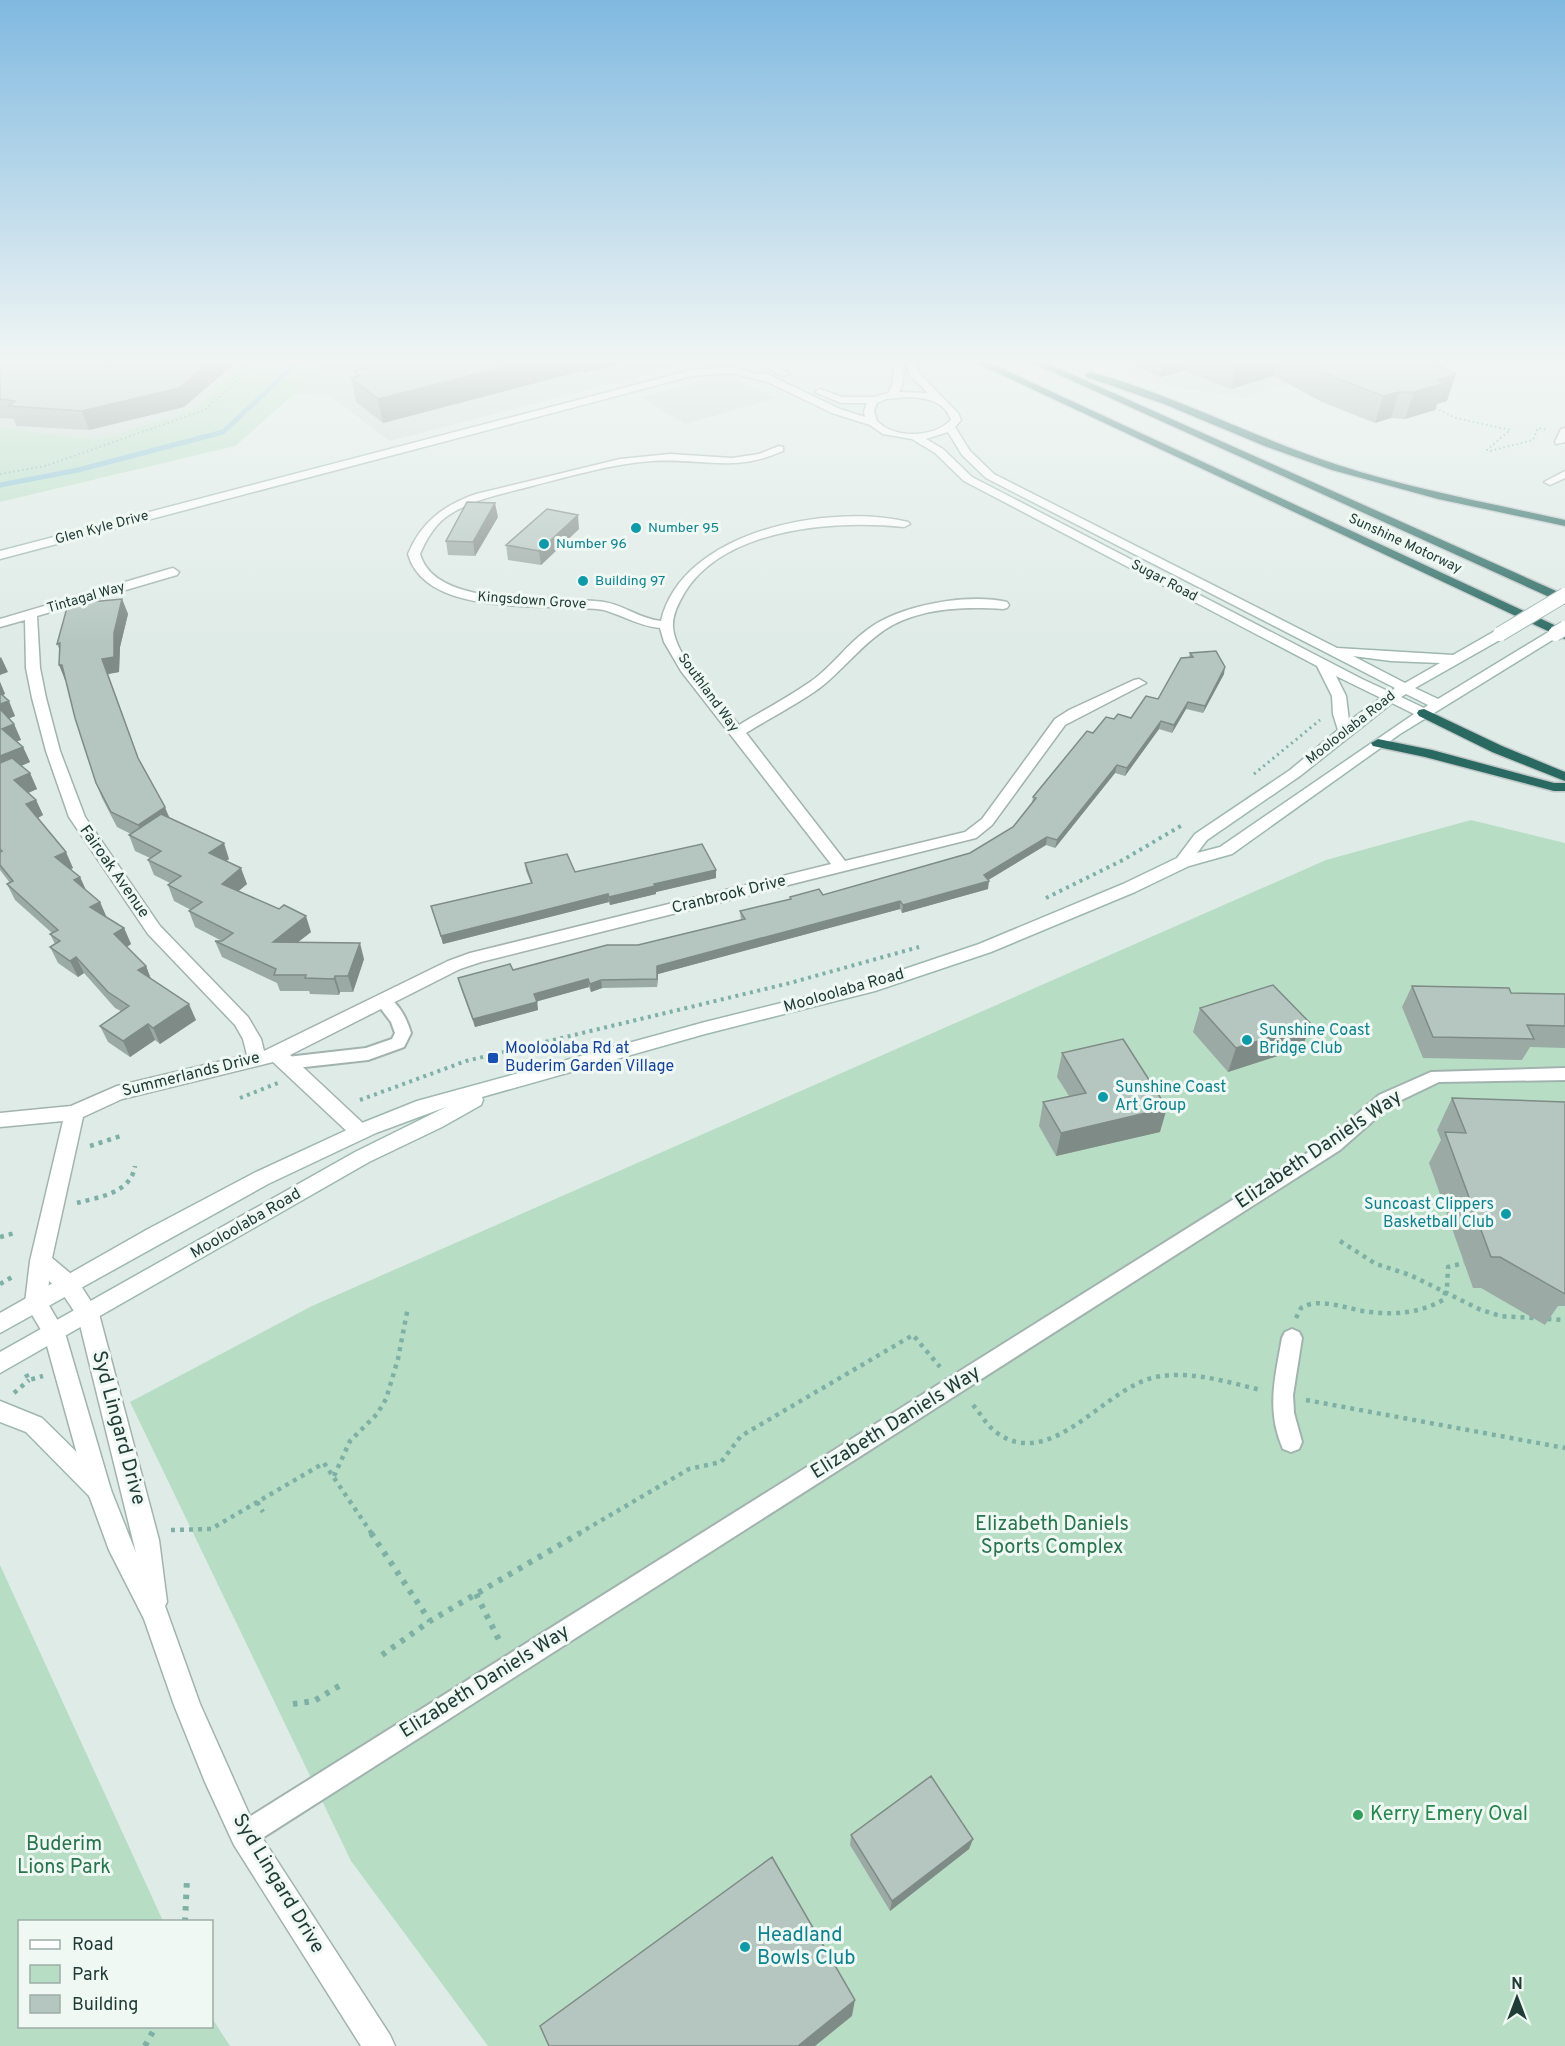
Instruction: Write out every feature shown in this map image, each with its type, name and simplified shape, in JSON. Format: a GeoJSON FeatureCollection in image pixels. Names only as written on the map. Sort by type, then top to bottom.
{"type":"FeatureCollection","features":[{"type":"Feature","properties":{"kind":"highway","name":"Sunshine Motorway"},"geometry":{"type":"LineString","coordinates":[[1176,453],[1565,635]]}},
{"type":"Feature","properties":{"kind":"highway","name":"Sunshine Motorway"},"geometry":{"type":"LineString","coordinates":[[1239,453],[1565,600]]}},
{"type":"Feature","properties":{"kind":"highway"},"geometry":{"type":"LineString","coordinates":[[1295,453],[1336,468],[1438,496],[1565,523]]}},
{"type":"Feature","properties":{"kind":"highway"},"geometry":{"type":"LineString","coordinates":[[1532,516],[1565,515]]}},
{"type":"Feature","properties":{"kind":"highway"},"geometry":{"type":"LineString","coordinates":[[1424,713],[1497,749],[1565,777]]}},
{"type":"Feature","properties":{"kind":"highway"},"geometry":{"type":"LineString","coordinates":[[1378,743],[1427,753],[1554,787],[1565,787]]}},
{"type":"Feature","properties":{"kind":"street","name":"Glen Kyle Drive"},"geometry":{"type":"LineString","coordinates":[[0,555],[386,453]]}},
{"type":"Feature","properties":{"kind":"street","name":"Kingsdown Grove"},"geometry":{"type":"LineString","coordinates":[[666,625],[646,623],[605,606],[460,595],[439,585],[424,574],[414,554],[438,517],[454,507],[480,497],[558,476],[629,461],[664,458],[729,463],[764,457],[771,453]]}},
{"type":"Feature","properties":{"kind":"street","name":"Sugar Road"},"geometry":{"type":"LineString","coordinates":[[942,453],[968,479],[1322,664],[1424,713]]}},
{"type":"Feature","properties":{"kind":"street","name":"Sugar Road"},"geometry":{"type":"LineString","coordinates":[[967,453],[990,476],[1438,705]]}},
{"type":"Feature","properties":{"kind":"street"},"geometry":{"type":"LineString","coordinates":[[1550,483],[1565,474]]}},
{"type":"Feature","properties":{"kind":"street"},"geometry":{"type":"LineString","coordinates":[[666,625],[678,593],[690,577],[707,563],[732,548],[805,524],[864,520],[904,524]]}},
{"type":"Feature","properties":{"kind":"street","name":"Tintagal Way"},"geometry":{"type":"LineString","coordinates":[[0,623],[173,572]]}},
{"type":"Feature","properties":{"kind":"street","name":"Mooloolaba Road"},"geometry":{"type":"LineString","coordinates":[[1183,862],[1202,837],[1295,773],[1345,730],[1389,698],[1565,595]]}},
{"type":"Feature","properties":{"kind":"street"},"geometry":{"type":"LineString","coordinates":[[737,732],[816,684],[882,625],[950,603],[1003,605]]}},
{"type":"Feature","properties":{"kind":"street","name":"Fairoak Avenue"},"geometry":{"type":"LineString","coordinates":[[31,614],[33,668],[39,698],[53,751],[77,817],[154,930],[242,1021],[252,1039],[257,1060]]}},
{"type":"Feature","properties":{"kind":"street","name":"Southland Way"},"geometry":{"type":"LineString","coordinates":[[666,625],[669,636],[687,668],[841,867]]}},
{"type":"Feature","properties":{"kind":"street","name":"Mooloolaba Road"},"geometry":{"type":"LineString","coordinates":[[0,1324],[68,1284],[283,1167],[424,1106],[705,1028],[869,987],[985,948],[1129,888],[1183,862],[1226,851],[1378,743],[1565,628]]}},
{"type":"Feature","properties":{"kind":"street"},"geometry":{"type":"LineString","coordinates":[[1333,650],[1391,657],[1454,659]]}},
{"type":"Feature","properties":{"kind":"street"},"geometry":{"type":"LineString","coordinates":[[1322,664],[1339,696],[1340,714],[1345,730]]}},
{"type":"Feature","properties":{"kind":"street","name":"Cranbrook Drive"},"geometry":{"type":"LineString","coordinates":[[287,1062],[383,1001],[454,965],[476,957],[977,832],[987,822],[1060,722],[1139,682]]}},
{"type":"Feature","properties":{"kind":"street","name":"Summerlands Drive"},"geometry":{"type":"LineString","coordinates":[[0,1120],[74,1113],[117,1093],[257,1060],[287,1062]]}},
{"type":"Feature","properties":{"kind":"street"},"geometry":{"type":"LineString","coordinates":[[287,1062],[360,1132]]}},
{"type":"Feature","properties":{"kind":"street","name":"Mooloolaba Road"},"geometry":{"type":"LineString","coordinates":[[11,1364],[54,1333],[362,1157],[435,1122],[494,1088]]}},
{"type":"Feature","properties":{"kind":"street"},"geometry":{"type":"LineString","coordinates":[[36,1303],[40,1261],[74,1113]]}},
{"type":"Feature","properties":{"kind":"street","name":"Syd Lingard Drive"},"geometry":{"type":"LineString","coordinates":[[40,1261],[68,1284],[88,1314],[147,1540],[155,1613]]}},
{"type":"Feature","properties":{"kind":"street","name":"Syd Lingard Drive"},"geometry":{"type":"LineString","coordinates":[[36,1303],[54,1333],[99,1490],[121,1550],[155,1613],[187,1705],[244,1835],[379,2046]]}},
{"type":"Feature","properties":{"kind":"street"},"geometry":{"type":"LineString","coordinates":[[6,1403],[34,1425],[99,1490]]}},
{"type":"Feature","properties":{"kind":"lane"},"geometry":{"type":"LineString","coordinates":[[287,1062],[368,1054],[398,1043],[403,1033],[399,1020],[383,1001]]}},
{"type":"Feature","properties":{"kind":"lane","name":"Elizabeth Daniels Way"},"geometry":{"type":"LineString","coordinates":[[244,1835],[1334,1144],[1385,1100],[1437,1076],[1565,1074]]}},
{"type":"Feature","properties":{"kind":"lane"},"geometry":{"type":"LineString","coordinates":[[1291,1442],[1282,1413],[1293,1331]]}},
{"type":"Feature","properties":{"kind":"path"},"geometry":{"type":"LineString","coordinates":[[0,474],[45,466],[81,453]]}},
{"type":"Feature","properties":{"kind":"path"},"geometry":{"type":"LineString","coordinates":[[1252,776],[1323,718]]}},
{"type":"Feature","properties":{"kind":"path"},"geometry":{"type":"LineString","coordinates":[[1040,902],[1124,860],[1185,823]]}},
{"type":"Feature","properties":{"kind":"path"},"geometry":{"type":"LineString","coordinates":[[357,1101],[466,1061],[790,983],[922,946]]}},
{"type":"Feature","properties":{"kind":"path"},"geometry":{"type":"LineString","coordinates":[[240,1098],[268,1089],[287,1062]]}},
{"type":"Feature","properties":{"kind":"path"},"geometry":{"type":"LineString","coordinates":[[70,1205],[123,1187],[133,1176],[135,1166]]}},
{"type":"Feature","properties":{"kind":"path"},"geometry":{"type":"LineString","coordinates":[[0,1237],[15,1233]]}},
{"type":"Feature","properties":{"kind":"path"},"geometry":{"type":"LineString","coordinates":[[1340,1241],[1376,1264],[1410,1275],[1479,1309],[1517,1317],[1565,1320]]}},
{"type":"Feature","properties":{"kind":"path"},"geometry":{"type":"LineString","coordinates":[[1293,1331],[1297,1312],[1308,1304],[1328,1304],[1347,1309],[1384,1313],[1406,1312],[1436,1305],[1443,1300],[1448,1267],[1464,1263]]}},
{"type":"Feature","properties":{"kind":"path"},"geometry":{"type":"LineString","coordinates":[[0,1284],[17,1274]]}},
{"type":"Feature","properties":{"kind":"path"},"geometry":{"type":"LineString","coordinates":[[334,1476],[350,1441],[377,1414],[386,1399],[398,1359],[408,1307]]}},
{"type":"Feature","properties":{"kind":"path"},"geometry":{"type":"LineString","coordinates":[[1517,1317],[1524,1312]]}},
{"type":"Feature","properties":{"kind":"path"},"geometry":{"type":"LineString","coordinates":[[382,1655],[430,1621],[689,1469],[708,1467],[725,1460],[741,1436],[913,1335],[940,1367]]}},
{"type":"Feature","properties":{"kind":"path"},"geometry":{"type":"LineString","coordinates":[[11,1364],[29,1380]]}},
{"type":"Feature","properties":{"kind":"path"},"geometry":{"type":"LineString","coordinates":[[6,1403],[29,1380],[45,1375]]}},
{"type":"Feature","properties":{"kind":"path"},"geometry":{"type":"LineString","coordinates":[[973,1405],[997,1434],[1008,1440],[1030,1443],[1050,1439],[1064,1432],[1134,1384],[1151,1378],[1172,1376],[1218,1380],[1358,1412],[1472,1429],[1565,1448]]}},
{"type":"Feature","properties":{"kind":"path"},"geometry":{"type":"LineString","coordinates":[[171,1530],[212,1529],[324,1463],[430,1621]]}},
{"type":"Feature","properties":{"kind":"path"},"geometry":{"type":"LineString","coordinates":[[257,1502],[263,1512]]}},
{"type":"Feature","properties":{"kind":"path"},"geometry":{"type":"LineString","coordinates":[[476,1594],[512,1665]]}},
{"type":"Feature","properties":{"kind":"path"},"geometry":{"type":"LineString","coordinates":[[293,1704],[317,1701],[344,1683]]}},
{"type":"Feature","properties":{"kind":"path"},"geometry":{"type":"LineString","coordinates":[[185,1920],[188,1879]]}},
{"type":"Feature","properties":{"kind":"path"},"geometry":{"type":"LineString","coordinates":[[145,2046],[155,2028]]}},
{"type":"Feature","properties":{"kind":"green space"},"geometry":{"type":"Polygon","coordinates":[[[0,453],[204,453],[0,502],[0,453]]]}},
{"type":"Feature","properties":{"kind":"green space","name":"Elizabeth Daniels Sports Complex"},"geometry":{"type":"Polygon","coordinates":[[[1471,820],[1565,843],[1565,2046],[488,2046],[351,1861],[130,1402],[312,1306],[1326,860],[1471,820]]]}},
{"type":"Feature","properties":{"kind":"green space","name":"Buderim Lions Park"},"geometry":{"type":"Polygon","coordinates":[[[0,1565],[163,1920],[18,1920],[18,2028],[213,2028],[213,2020],[230,2046],[0,2046],[0,1565]]]}},
{"type":"Feature","properties":{"kind":"building"},"geometry":{"type":"Polygon","coordinates":[[[467,502],[495,503],[473,542],[446,541],[467,502]]]}},
{"type":"Feature","properties":{"kind":"building"},"geometry":{"type":"Polygon","coordinates":[[[547,509],[578,515],[539,551],[506,545],[547,509]]]}},
{"type":"Feature","properties":{"kind":"building"},"geometry":{"type":"Polygon","coordinates":[[[122,599],[114,633],[114,657],[102,659],[138,758],[165,807],[138,825],[111,812],[96,783],[75,718],[62,665],[59,665],[60,643],[57,644],[68,604],[122,599]]]}},
{"type":"Feature","properties":{"kind":"building"},"geometry":{"type":"Polygon","coordinates":[[[1216,651],[1225,667],[1205,706],[1188,702],[1174,725],[1161,721],[1127,768],[1117,765],[1057,840],[1047,837],[984,875],[989,881],[903,905],[900,901],[657,966],[657,979],[601,980],[590,984],[588,979],[534,994],[537,1002],[473,1019],[458,978],[510,964],[513,970],[607,945],[638,945],[745,919],[740,911],[791,899],[790,897],[819,889],[823,895],[970,853],[1013,827],[1036,798],[1033,797],[1087,731],[1093,733],[1106,717],[1114,719],[1118,714],[1131,718],[1146,696],[1158,699],[1181,658],[1193,657],[1190,653],[1216,651]]]}},
{"type":"Feature","properties":{"kind":"building"},"geometry":{"type":"Polygon","coordinates":[[[0,693],[9,701],[0,704],[0,693]]]}},
{"type":"Feature","properties":{"kind":"building"},"geometry":{"type":"Polygon","coordinates":[[[0,709],[14,724],[2,729],[23,747],[0,756],[0,709]]]}},
{"type":"Feature","properties":{"kind":"building"},"geometry":{"type":"Polygon","coordinates":[[[12,758],[30,773],[14,780],[36,800],[26,804],[66,852],[55,857],[80,877],[74,880],[100,902],[90,907],[124,928],[114,934],[146,966],[138,970],[189,1004],[153,1028],[148,1024],[123,1041],[100,1026],[129,1006],[108,992],[76,957],[70,961],[50,947],[60,941],[50,934],[58,930],[7,884],[13,881],[0,865],[0,852],[2,851],[0,849],[0,763],[12,758]]]}},
{"type":"Feature","properties":{"kind":"building"},"geometry":{"type":"Polygon","coordinates":[[[161,814],[224,843],[209,853],[241,868],[222,884],[279,909],[284,905],[306,916],[273,942],[360,943],[348,976],[335,976],[334,979],[305,978],[306,975],[274,975],[276,969],[215,941],[222,941],[233,933],[189,911],[202,902],[168,885],[181,876],[148,860],[161,851],[129,835],[161,814]]]}},
{"type":"Feature","properties":{"kind":"building"},"geometry":{"type":"Polygon","coordinates":[[[702,844],[716,870],[609,897],[608,894],[441,936],[431,906],[532,883],[525,863],[567,854],[575,872],[702,844]]]}},
{"type":"Feature","properties":{"kind":"building"},"geometry":{"type":"Polygon","coordinates":[[[1273,985],[1311,1024],[1236,1048],[1200,1008],[1273,985]]]}},
{"type":"Feature","properties":{"kind":"building"},"geometry":{"type":"Polygon","coordinates":[[[1412,986],[1509,988],[1511,993],[1565,994],[1565,1026],[1527,1025],[1534,1039],[1433,1037],[1412,986]]]}},
{"type":"Feature","properties":{"kind":"building"},"geometry":{"type":"Polygon","coordinates":[[[1123,1039],[1167,1108],[1061,1133],[1043,1102],[1086,1093],[1062,1053],[1123,1039]]]}},
{"type":"Feature","properties":{"kind":"building","name":"Suncoast Clippers Basketball Club"},"geometry":{"type":"Polygon","coordinates":[[[1452,1098],[1565,1102],[1565,1294],[1500,1257],[1491,1257],[1445,1132],[1466,1133],[1452,1098]]]}},
{"type":"Feature","properties":{"kind":"building"},"geometry":{"type":"Polygon","coordinates":[[[931,1776],[973,1839],[892,1901],[851,1835],[931,1776]]]}},
{"type":"Feature","properties":{"kind":"building","name":"Headland Bowls Club"},"geometry":{"type":"Polygon","coordinates":[[[772,1857],[855,2000],[798,2046],[549,2046],[540,2026],[772,1857]]]}},
{"type":"Feature","properties":{"kind":"waterway"},"geometry":{"type":"LineString","coordinates":[[0,485],[78,470],[141,453]]}},
{"type":"Feature","properties":{"kind":"place","name":"Number 95"},"geometry":{"type":"Point","coordinates":[636,528]}},
{"type":"Feature","properties":{"kind":"place","name":"Number 96"},"geometry":{"type":"Point","coordinates":[544,544]}},
{"type":"Feature","properties":{"kind":"place","name":"Building 97"},"geometry":{"type":"Point","coordinates":[583,581]}},
{"type":"Feature","properties":{"kind":"place","name":"Sunshine Coast Bridge Club"},"geometry":{"type":"Point","coordinates":[1247,1040]}},
{"type":"Feature","properties":{"kind":"place","name":"Mooloolaba Rd at Buderim Garden Village"},"geometry":{"type":"Point","coordinates":[493,1058]}},
{"type":"Feature","properties":{"kind":"place","name":"Sunshine Coast Art Group"},"geometry":{"type":"Point","coordinates":[1103,1097]}},
{"type":"Feature","properties":{"kind":"place","name":"Suncoast Clippers Basketball Club"},"geometry":{"type":"Point","coordinates":[1506,1214]}},
{"type":"Feature","properties":{"kind":"place","name":"Kerry Emery Oval"},"geometry":{"type":"Point","coordinates":[1358,1815]}},
{"type":"Feature","properties":{"kind":"place","name":"Headland Bowls Club"},"geometry":{"type":"Point","coordinates":[745,1947]}}]}
